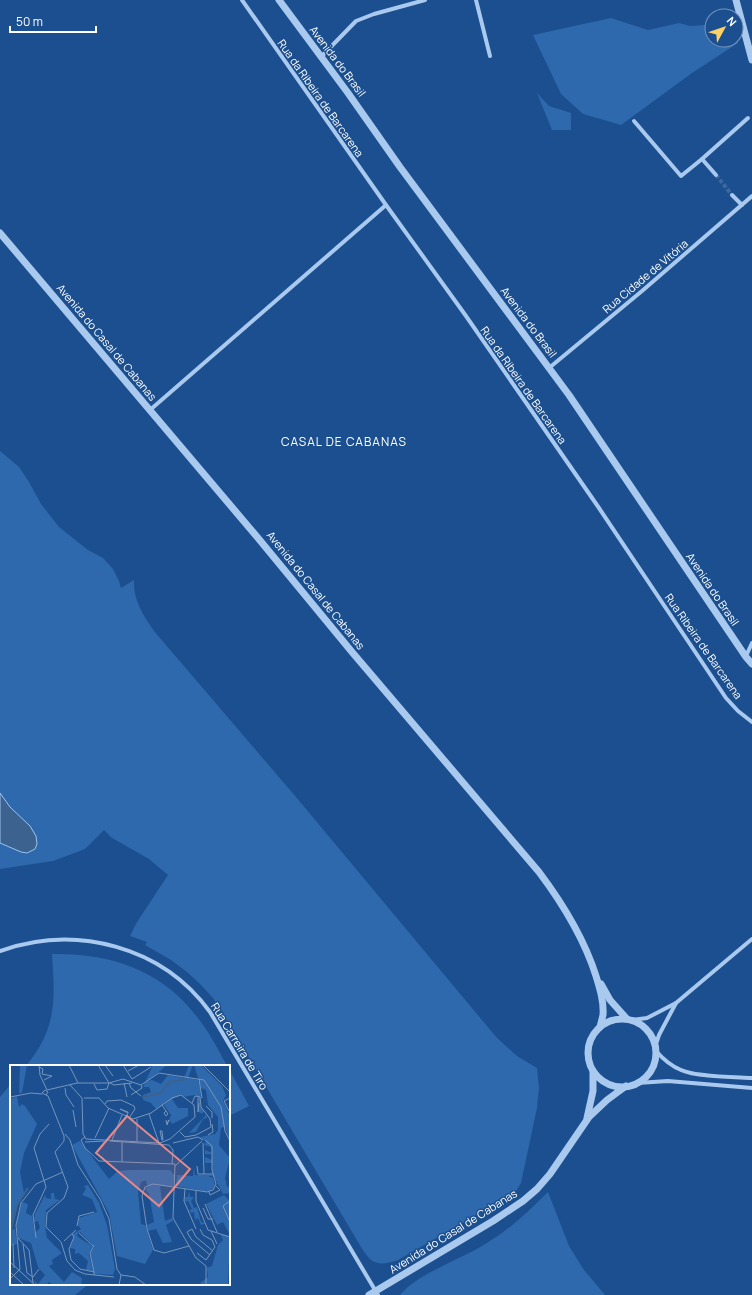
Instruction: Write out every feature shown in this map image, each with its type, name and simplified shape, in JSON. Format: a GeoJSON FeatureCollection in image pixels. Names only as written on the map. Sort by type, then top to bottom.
{"type":"FeatureCollection","features":[{"type":"Feature","properties":{"kind":"street","name":"Rua da Ribeira de Barcarena"},"geometry":{"type":"LineString","coordinates":[[242,0],[466,316],[645,577]]}},
{"type":"Feature","properties":{"kind":"street","name":"Avenida do Brasil"},"geometry":{"type":"LineString","coordinates":[[279,0],[569,396],[752,664]]}},
{"type":"Feature","properties":{"kind":"street"},"geometry":{"type":"LineString","coordinates":[[321,57],[356,21],[374,14],[425,0]]}},
{"type":"Feature","properties":{"kind":"street"},"geometry":{"type":"LineString","coordinates":[[476,0],[490,56]]}},
{"type":"Feature","properties":{"kind":"street"},"geometry":{"type":"LineString","coordinates":[[736,0],[750,43],[752,60]]}},
{"type":"Feature","properties":{"kind":"street"},"geometry":{"type":"LineString","coordinates":[[634,121],[682,176],[748,118]]}},
{"type":"Feature","properties":{"kind":"street"},"geometry":{"type":"LineString","coordinates":[[702,159],[716,175]]}},
{"type":"Feature","properties":{"kind":"street"},"geometry":{"type":"LineString","coordinates":[[732,195],[742,206]]}},
{"type":"Feature","properties":{"kind":"street","name":"Rua Cidade de Vitória"},"geometry":{"type":"LineString","coordinates":[[549,368],[642,291],[752,196]]}},
{"type":"Feature","properties":{"kind":"street"},"geometry":{"type":"LineString","coordinates":[[150,410],[386,205]]}},
{"type":"Feature","properties":{"kind":"street","name":"Avenida do Casal de Cabanas"},"geometry":{"type":"LineString","coordinates":[[0,233],[556,894],[573,923],[596,974],[610,1000],[629,1020],[640,1024],[647,1030],[652,1038],[655,1049],[655,1061],[651,1070],[637,1083],[626,1086],[611,1085],[604,1082],[593,1071]]}},
{"type":"Feature","properties":{"kind":"street","name":"Rua Ribeira de Barcarena"},"geometry":{"type":"LineString","coordinates":[[645,577],[726,698],[738,711],[752,722]]}},
{"type":"Feature","properties":{"kind":"street"},"geometry":{"type":"LineString","coordinates":[[746,657],[752,643]]}},
{"type":"Feature","properties":{"kind":"street"},"geometry":{"type":"LineString","coordinates":[[600,1027],[612,1020],[647,1018],[676,1003],[752,939]]}},
{"type":"Feature","properties":{"kind":"street","name":"Rua Carreira de Tiro"},"geometry":{"type":"LineString","coordinates":[[0,951],[45,941],[80,940],[99,943],[142,956],[175,975],[204,1003],[210,1012],[377,1293]]}},
{"type":"Feature","properties":{"kind":"street","name":"Avenida do Casal de Cabanas"},"geometry":{"type":"LineString","coordinates":[[586,1121],[593,1091],[593,1071],[588,1056],[588,1048],[594,1033],[600,1027],[603,1016],[603,1002],[596,974]]}},
{"type":"Feature","properties":{"kind":"street"},"geometry":{"type":"LineString","coordinates":[[676,1003],[659,1035],[655,1049],[665,1060],[682,1071],[699,1074],[752,1078]]}},
{"type":"Feature","properties":{"kind":"street"},"geometry":{"type":"LineString","coordinates":[[637,1083],[668,1081],[752,1088]]}},
{"type":"Feature","properties":{"kind":"street","name":"Avenida do Casal de Cabanas"},"geometry":{"type":"LineString","coordinates":[[369,1295],[377,1293],[493,1222],[523,1201],[537,1189],[550,1174],[586,1121],[598,1107],[626,1086]]}},
{"type":"Feature","properties":{"kind":"shaded area"},"geometry":{"type":"Polygon","coordinates":[[[611,18],[648,30],[679,23],[690,26],[704,25],[704,48],[730,48],[692,73],[621,125],[583,114],[561,94],[533,35],[611,18]]]}},
{"type":"Feature","properties":{"kind":"shaded area"},"geometry":{"type":"Polygon","coordinates":[[[537,93],[549,106],[571,113],[571,130],[552,130],[537,93]]]}},
{"type":"Feature","properties":{"kind":"shaded area"},"geometry":{"type":"Polygon","coordinates":[[[0,451],[19,467],[41,504],[59,527],[88,550],[103,558],[113,569],[121,588],[134,580],[137,601],[154,631],[296,797],[497,1038],[517,1056],[537,1068],[539,1088],[537,1108],[521,1183],[515,1193],[398,1260],[383,1263],[374,1262],[366,1254],[358,1242],[213,998],[187,972],[171,960],[145,945],[147,942],[130,936],[137,922],[168,875],[149,859],[112,838],[104,830],[85,849],[53,861],[0,869],[0,451]]]}},
{"type":"Feature","properties":{"kind":"shaded area"},"geometry":{"type":"Polygon","coordinates":[[[0,793],[10,807],[30,826],[36,836],[37,844],[35,849],[27,853],[21,852],[0,843],[0,793]]]}},
{"type":"Feature","properties":{"kind":"shaded area"},"geometry":{"type":"Polygon","coordinates":[[[52,954],[92,956],[130,966],[164,984],[179,997],[203,1025],[226,1065],[27,1065],[44,1039],[49,1026],[52,1013],[54,986],[52,954]]]}},
{"type":"Feature","properties":{"kind":"shaded area"},"geometry":{"type":"Polygon","coordinates":[[[230,1071],[249,1106],[230,1116],[230,1071]]]}},
{"type":"Feature","properties":{"kind":"shaded area"},"geometry":{"type":"Polygon","coordinates":[[[10,1085],[10,1285],[88,1285],[75,1295],[0,1295],[0,1097],[10,1085]]]}},
{"type":"Feature","properties":{"kind":"shaded area"},"geometry":{"type":"Polygon","coordinates":[[[548,1192],[569,1246],[584,1270],[605,1295],[400,1295],[408,1287],[429,1273],[477,1249],[504,1232],[548,1192]]]}},
{"type":"Feature","properties":{"kind":"tunnel"},"geometry":{"type":"LineString","coordinates":[[716,175],[732,195]]}},
{"type":"Feature","properties":{"kind":"district","name":"CASAL DE CABANAS"},"geometry":{"type":"Point","coordinates":[344,441]}}]}
